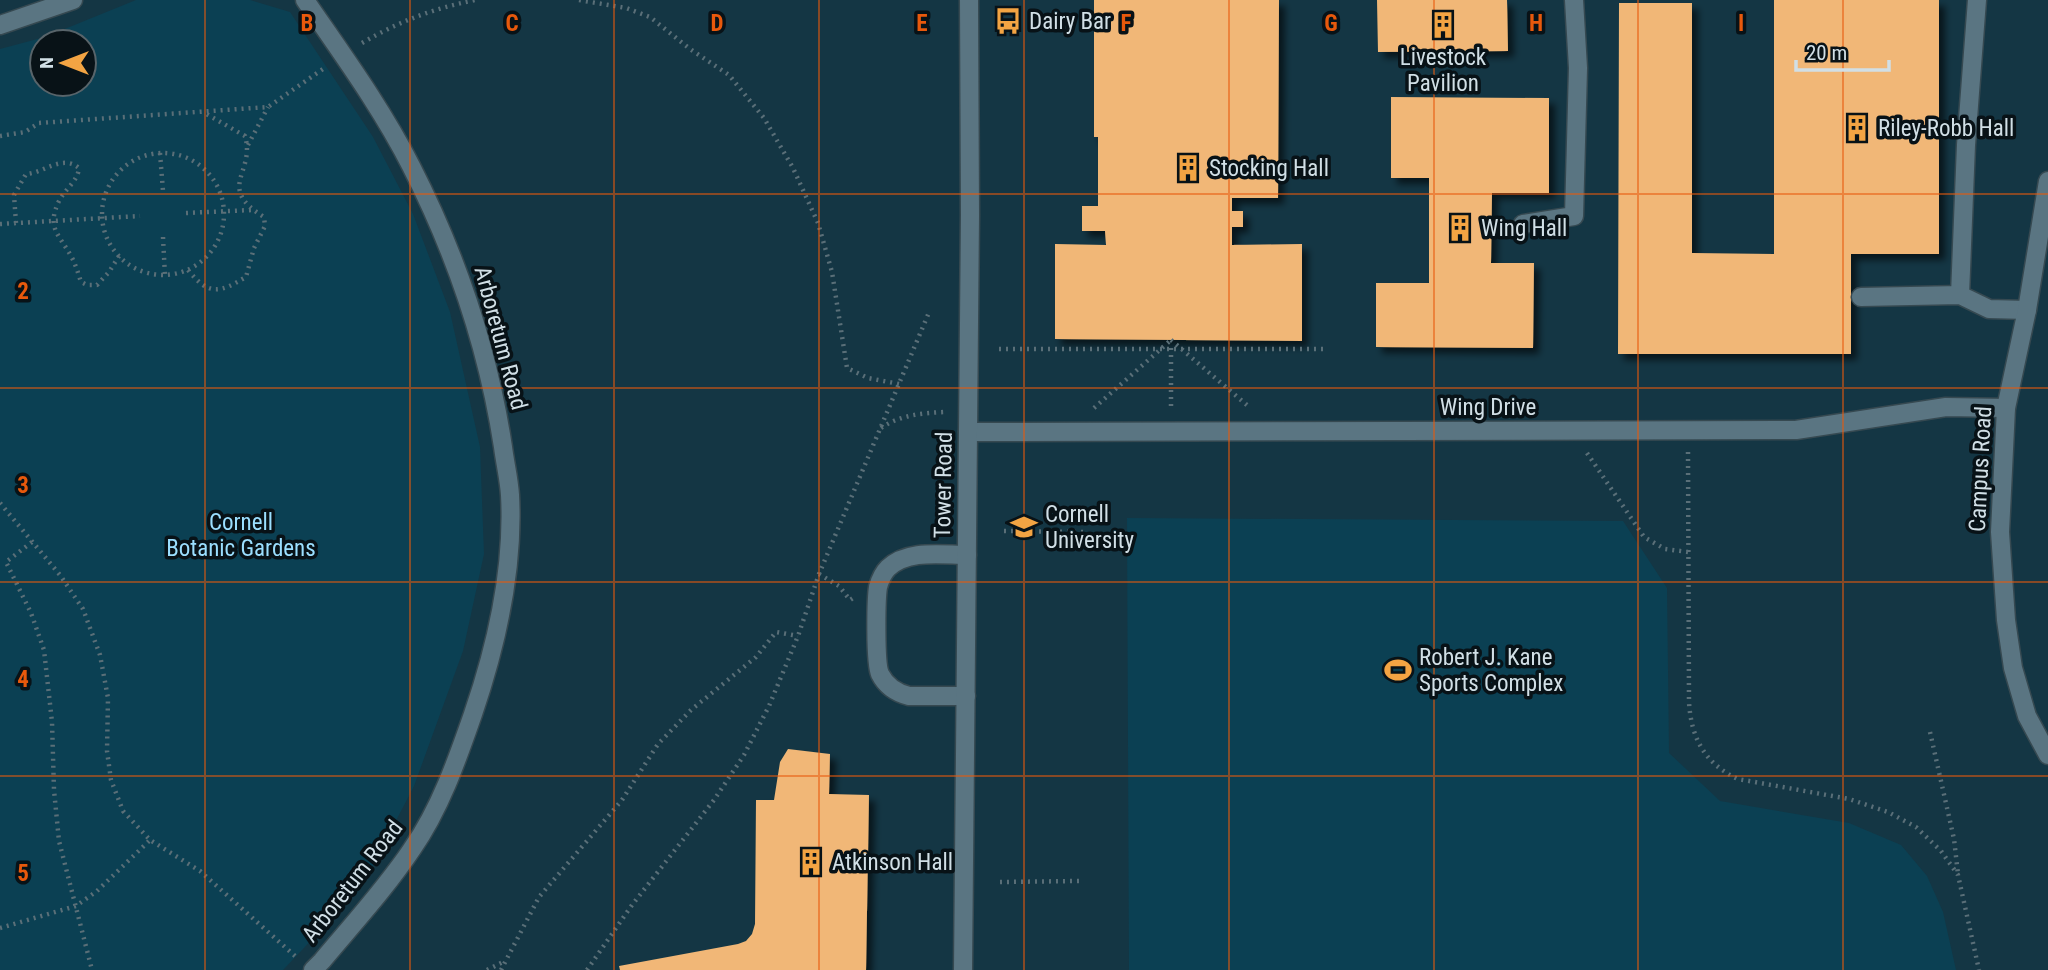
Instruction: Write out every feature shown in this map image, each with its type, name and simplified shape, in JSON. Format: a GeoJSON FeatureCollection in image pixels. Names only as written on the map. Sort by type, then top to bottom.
{"type":"FeatureCollection","features":[{"type":"Feature","properties":{"kind":"street"},"geometry":{"type":"LineString","coordinates":[[0,25],[72,0]]}},
{"type":"Feature","properties":{"kind":"street","name":"Arboretum Road"},"geometry":{"type":"LineString","coordinates":[[305,0],[370,95],[411,165],[454,258],[495,397],[510,495],[508,565],[491,663],[456,762],[413,849],[306,964]]}},
{"type":"Feature","properties":{"kind":"street","name":"Tower Road"},"geometry":{"type":"LineString","coordinates":[[963,970],[971,215],[969,0]]}},
{"type":"Feature","properties":{"kind":"street"},"geometry":{"type":"LineString","coordinates":[[1523,224],[1574,216],[1578,68],[1574,0]]}},
{"type":"Feature","properties":{"kind":"street"},"geometry":{"type":"LineString","coordinates":[[1960,295],[1966,145],[1977,0]]}},
{"type":"Feature","properties":{"kind":"street","name":"Campus Road"},"geometry":{"type":"LineString","coordinates":[[2048,181],[2027,310],[2006,408],[2000,532],[2007,632],[2017,687],[2027,716],[2048,755]]}},
{"type":"Feature","properties":{"kind":"street"},"geometry":{"type":"LineString","coordinates":[[1861,297],[1960,295],[1989,309],[2027,310]]}},
{"type":"Feature","properties":{"kind":"street","name":"Wing Drive"},"geometry":{"type":"LineString","coordinates":[[968,432],[1796,430],[1946,407],[2006,408]]}},
{"type":"Feature","properties":{"kind":"street"},"geometry":{"type":"LineString","coordinates":[[966,696],[909,696],[901,694],[885,681],[877,665],[877,593],[888,568],[905,558],[915,555],[967,555]]}},
{"type":"Feature","properties":{"kind":"path"},"geometry":{"type":"LineString","coordinates":[[188,270],[198,282],[211,290],[225,290],[246,277],[254,248],[265,226],[264,216],[253,210],[242,197],[237,182],[248,146],[268,107],[343,55],[397,23],[442,6],[475,0]]}},
{"type":"Feature","properties":{"kind":"path"},"geometry":{"type":"LineString","coordinates":[[579,0],[626,8],[650,17],[690,49],[729,75],[764,118],[793,168],[818,223],[832,272],[847,368],[868,378],[899,384]]}},
{"type":"Feature","properties":{"kind":"path"},"geometry":{"type":"LineString","coordinates":[[0,136],[25,132],[39,122],[268,107]]}},
{"type":"Feature","properties":{"kind":"path"},"geometry":{"type":"LineString","coordinates":[[203,111],[245,136],[248,146]]}},
{"type":"Feature","properties":{"kind":"path"},"geometry":{"type":"LineString","coordinates":[[160,153],[163,191]]}},
{"type":"Feature","properties":{"kind":"path"},"geometry":{"type":"LineString","coordinates":[[160,153],[179,155],[196,163],[211,176],[220,192],[224,211],[222,230],[214,248],[201,262],[188,270],[166,275],[146,274],[119,256],[105,236],[102,217],[104,198],[112,180],[125,166],[141,156],[160,153]]}},
{"type":"Feature","properties":{"kind":"path"},"geometry":{"type":"LineString","coordinates":[[16,223],[14,195],[26,174],[36,173],[62,162],[74,163],[79,168],[79,175],[59,201],[53,220],[57,236],[70,254],[81,282],[87,285],[97,285],[119,256]]}},
{"type":"Feature","properties":{"kind":"path"},"geometry":{"type":"LineString","coordinates":[[186,213],[253,210]]}},
{"type":"Feature","properties":{"kind":"path"},"geometry":{"type":"LineString","coordinates":[[0,224],[140,216]]}},
{"type":"Feature","properties":{"kind":"path"},"geometry":{"type":"LineString","coordinates":[[163,237],[166,275]]}},
{"type":"Feature","properties":{"kind":"path"},"geometry":{"type":"LineString","coordinates":[[587,970],[632,905],[714,800],[744,755],[769,706],[798,636],[819,574],[930,310]]}},
{"type":"Feature","properties":{"kind":"path"},"geometry":{"type":"LineString","coordinates":[[1091,411],[1171,340]]}},
{"type":"Feature","properties":{"kind":"path"},"geometry":{"type":"LineString","coordinates":[[1171,340],[1171,411]]}},
{"type":"Feature","properties":{"kind":"path"},"geometry":{"type":"LineString","coordinates":[[1171,340],[1252,410]]}},
{"type":"Feature","properties":{"kind":"path"},"geometry":{"type":"LineString","coordinates":[[999,349],[1326,349]]}},
{"type":"Feature","properties":{"kind":"path"},"geometry":{"type":"LineString","coordinates":[[881,428],[907,416],[946,412]]}},
{"type":"Feature","properties":{"kind":"path"},"geometry":{"type":"LineString","coordinates":[[1688,430],[1690,719],[1694,735],[1705,755],[1723,771],[1738,779],[1849,799],[1905,819],[1927,836],[1958,875]]}},
{"type":"Feature","properties":{"kind":"path"},"geometry":{"type":"LineString","coordinates":[[1572,431],[1644,537],[1664,550],[1688,552]]}},
{"type":"Feature","properties":{"kind":"path"},"geometry":{"type":"LineString","coordinates":[[0,503],[60,575],[83,609],[100,655],[108,698],[107,751],[110,780],[123,811],[150,841],[200,871],[306,964]]}},
{"type":"Feature","properties":{"kind":"path"},"geometry":{"type":"LineString","coordinates":[[1004,531],[1086,532]]}},
{"type":"Feature","properties":{"kind":"path"},"geometry":{"type":"LineString","coordinates":[[32,542],[6,562],[31,613],[44,649],[52,722],[59,841],[92,970]]}},
{"type":"Feature","properties":{"kind":"path"},"geometry":{"type":"LineString","coordinates":[[819,574],[839,586],[850,600],[866,591],[877,593]]}},
{"type":"Feature","properties":{"kind":"path"},"geometry":{"type":"LineString","coordinates":[[501,970],[540,897],[622,800],[658,744],[691,710],[756,657],[776,632],[798,636]]}},
{"type":"Feature","properties":{"kind":"path"},"geometry":{"type":"LineString","coordinates":[[1930,732],[1979,970]]}},
{"type":"Feature","properties":{"kind":"path"},"geometry":{"type":"LineString","coordinates":[[0,928],[76,906],[97,891],[150,841]]}},
{"type":"Feature","properties":{"kind":"path"},"geometry":{"type":"LineString","coordinates":[[1000,882],[1079,881]]}},
{"type":"Feature","properties":{"kind":"path"},"geometry":{"type":"LineString","coordinates":[[487,970],[505,961]]}},
{"type":"Feature","properties":{"kind":"shaded area","name":"Cornell University"},"geometry":{"type":"Polygon","coordinates":[[[0,0],[2048,0],[2048,970],[0,970],[0,0]]]}},
{"type":"Feature","properties":{"kind":"green space","name":"Cornell Botanic Gardens"},"geometry":{"type":"Polygon","coordinates":[[[136,0],[250,0],[290,12],[373,137],[413,214],[450,312],[480,447],[484,554],[463,651],[414,786],[361,888],[283,970],[0,970],[0,49],[28,42],[28,98],[98,98],[98,28],[67,28],[136,0]]]}},
{"type":"Feature","properties":{"kind":"green space","name":"Robert J. Kane Sports Complex"},"geometry":{"type":"Polygon","coordinates":[[[1127,518],[1623,521],[1667,588],[1669,753],[1720,801],[1849,823],[1901,845],[1927,876],[1943,912],[1956,970],[1129,970],[1127,518]]]}},
{"type":"Feature","properties":{"kind":"building","name":"Stocking Hall"},"geometry":{"type":"Polygon","coordinates":[[[1094,0],[1279,0],[1278,198],[1232,198],[1232,211],[1243,211],[1243,227],[1232,227],[1232,245],[1302,244],[1302,341],[1055,339],[1055,244],[1106,245],[1105,231],[1082,231],[1082,206],[1098,206],[1098,137],[1094,137],[1094,0]]]}},
{"type":"Feature","properties":{"kind":"building","name":"Livestock Pavilion"},"geometry":{"type":"Polygon","coordinates":[[[1377,0],[1507,0],[1508,51],[1378,52],[1377,0]]]}},
{"type":"Feature","properties":{"kind":"building","name":"Riley-Robb Hall"},"geometry":{"type":"Polygon","coordinates":[[[1774,0],[1939,0],[1939,254],[1851,254],[1851,354],[1618,354],[1619,3],[1692,3],[1692,253],[1774,254],[1774,0]]]}},
{"type":"Feature","properties":{"kind":"building","name":"Wing Hall"},"geometry":{"type":"Polygon","coordinates":[[[1391,97],[1549,98],[1549,193],[1492,193],[1491,263],[1534,263],[1533,348],[1376,347],[1376,283],[1429,283],[1429,178],[1391,178],[1391,97]]]}},
{"type":"Feature","properties":{"kind":"building","name":"Atkinson Hall"},"geometry":{"type":"Polygon","coordinates":[[[788,749],[830,754],[829,794],[869,795],[866,970],[620,970],[619,966],[738,944],[746,941],[752,934],[755,924],[756,800],[774,800],[780,762],[788,749]]]}},
{"type":"Feature","properties":{"kind":"place","name":"Dairy Bar"},"geometry":{"type":"Point","coordinates":[1008,21]}},
{"type":"Feature","properties":{"kind":"place","name":"Livestock Pavilion"},"geometry":{"type":"Point","coordinates":[1443,25]}},
{"type":"Feature","properties":{"kind":"place","name":"Riley-Robb Hall"},"geometry":{"type":"Point","coordinates":[1857,128]}},
{"type":"Feature","properties":{"kind":"place","name":"Stocking Hall"},"geometry":{"type":"Point","coordinates":[1188,168]}},
{"type":"Feature","properties":{"kind":"place","name":"Wing Hall"},"geometry":{"type":"Point","coordinates":[1460,228]}},
{"type":"Feature","properties":{"kind":"place","name":"Cornell University"},"geometry":{"type":"Point","coordinates":[1024,527]}},
{"type":"Feature","properties":{"kind":"place","name":"Robert J. Kane Sports Complex"},"geometry":{"type":"Point","coordinates":[1398,670]}},
{"type":"Feature","properties":{"kind":"place","name":"Atkinson Hall"},"geometry":{"type":"Point","coordinates":[811,862]}}]}
